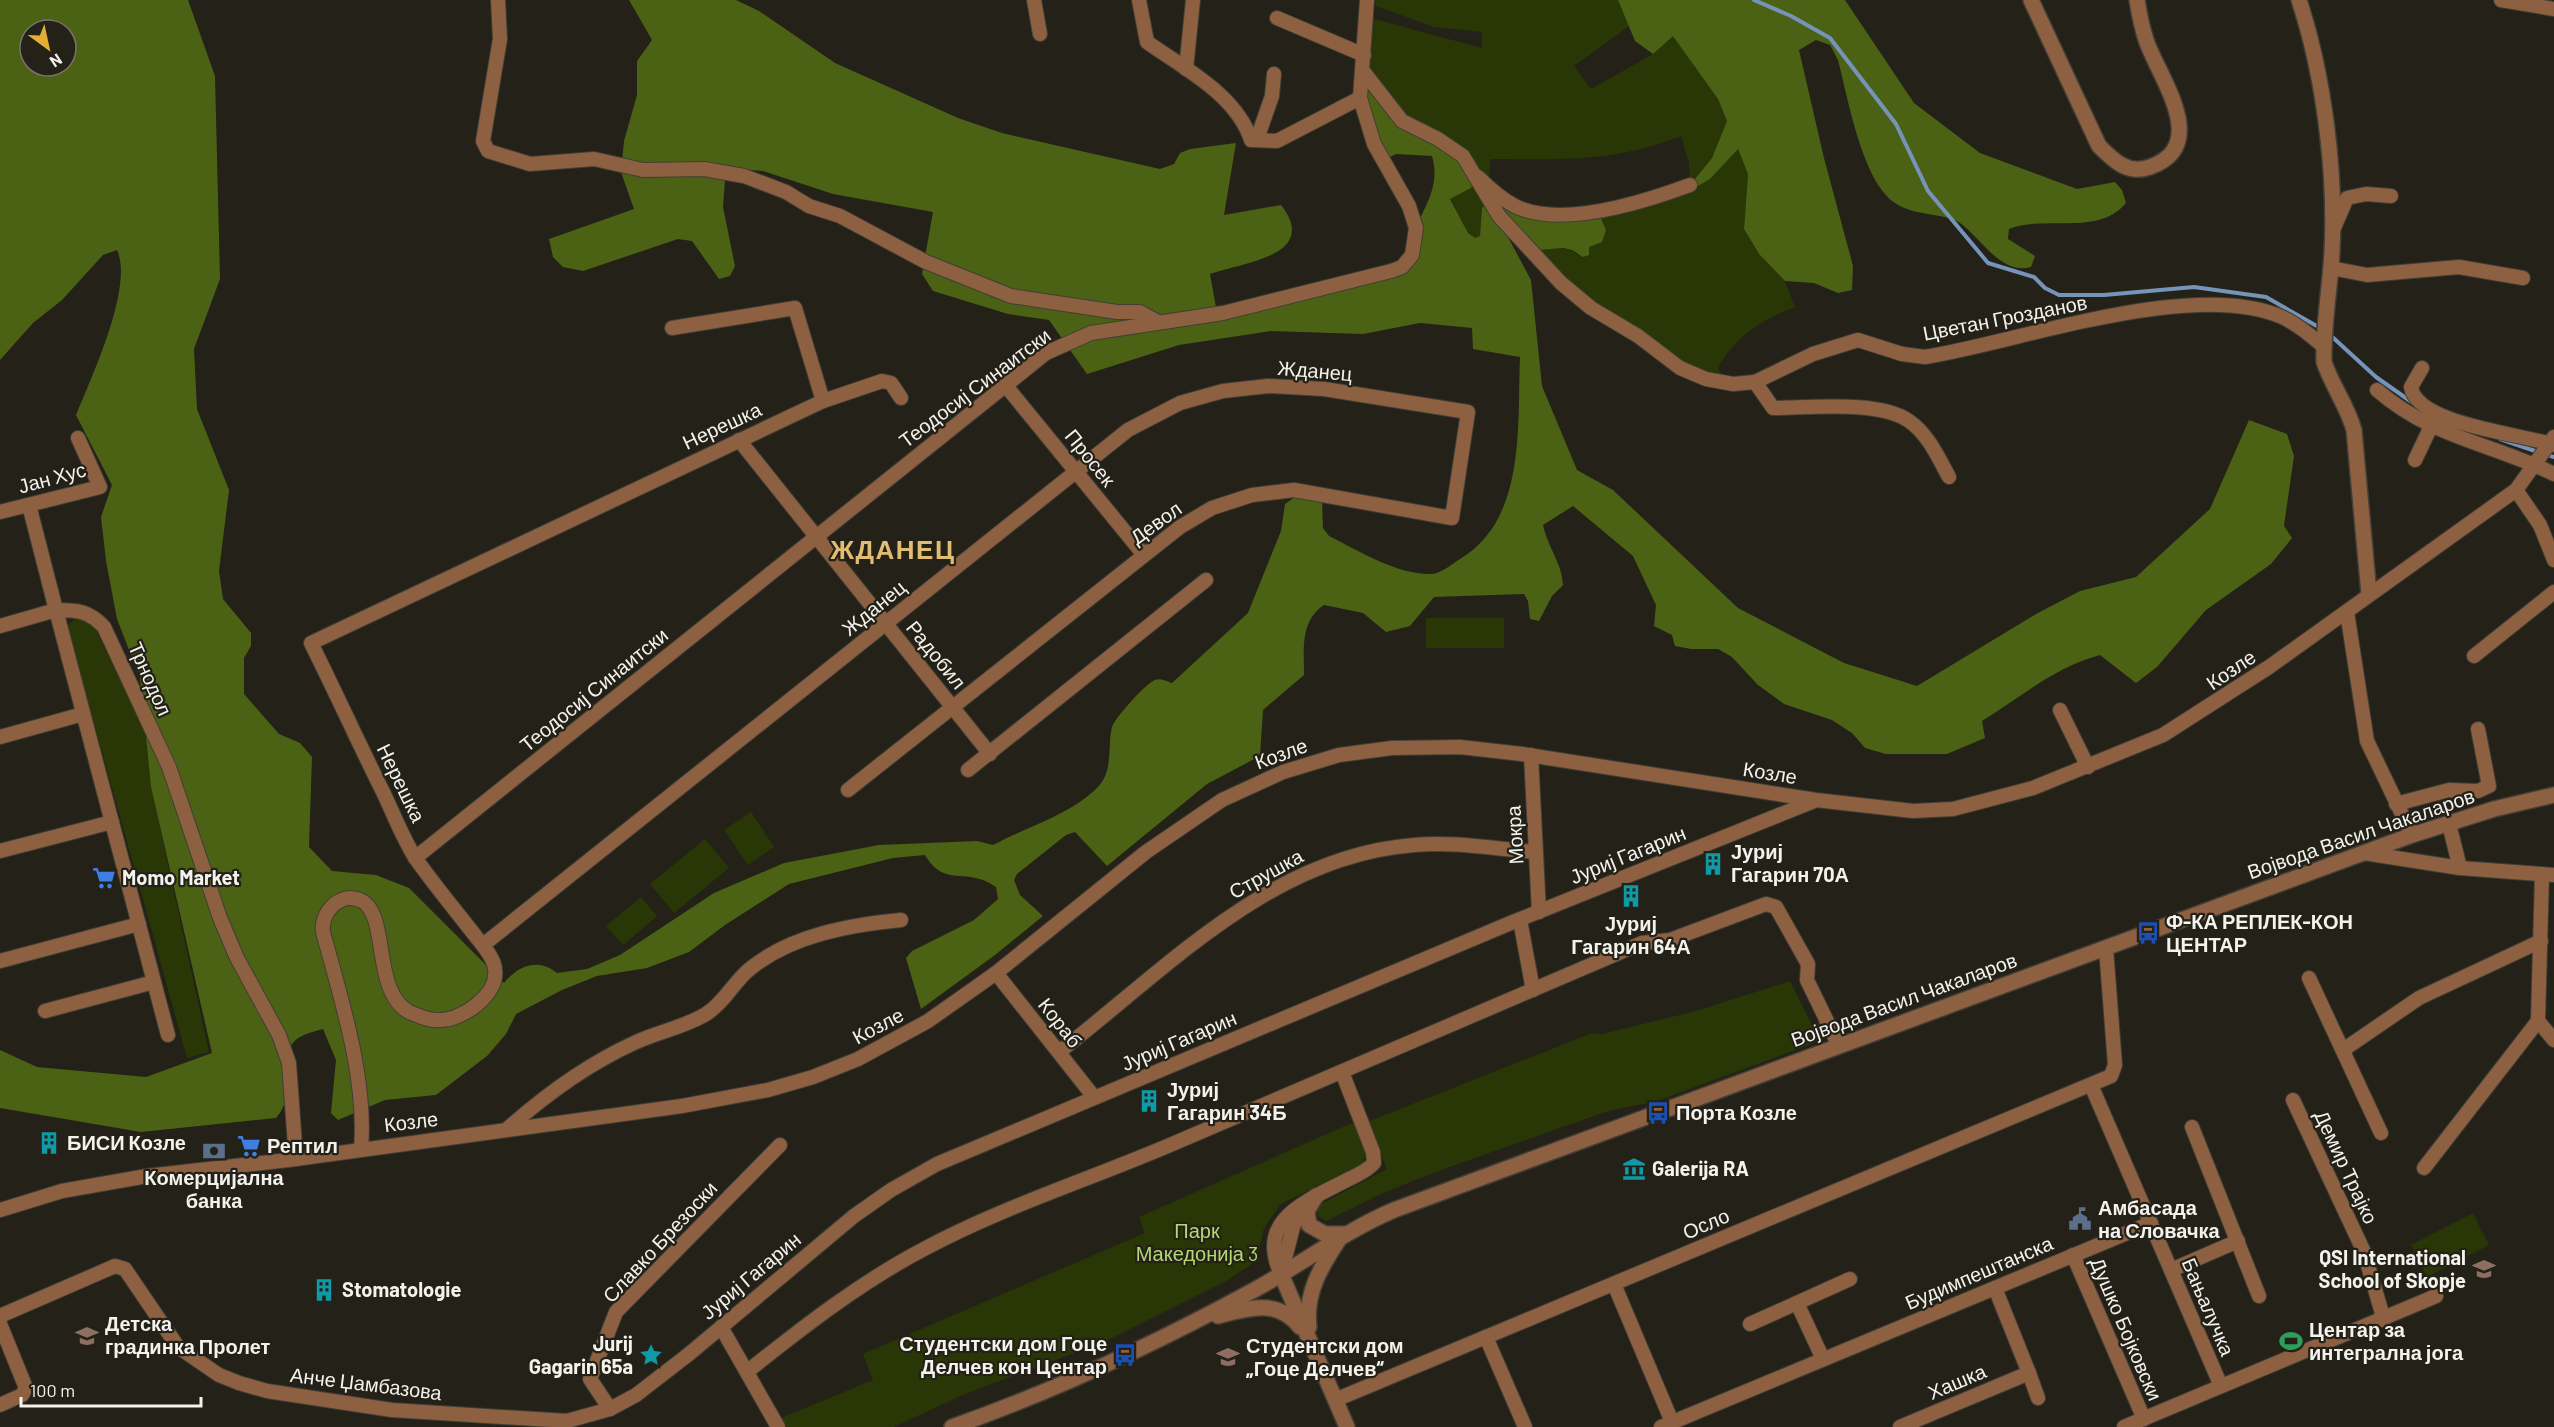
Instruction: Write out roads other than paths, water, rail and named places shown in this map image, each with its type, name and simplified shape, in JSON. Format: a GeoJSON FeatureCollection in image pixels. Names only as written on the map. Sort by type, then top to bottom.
{"type":"FeatureCollection","features":[{"type":"Feature","properties":{"kind":"street"},"geometry":{"type":"LineString","coordinates":[[498,0],[500,39],[483,141],[488,151],[530,164],[594,159],[643,170],[704,169],[744,176],[786,192],[809,206],[840,216],[926,262],[1011,296],[1117,312],[1140,312],[1158,322]]}},
{"type":"Feature","properties":{"kind":"street"},"geometry":{"type":"LineString","coordinates":[[1034,0],[1040,34]]}},
{"type":"Feature","properties":{"kind":"street"},"geometry":{"type":"LineString","coordinates":[[1139,0],[1147,42],[1218,93],[1239,115],[1251,140],[1278,141],[1360,98]]}},
{"type":"Feature","properties":{"kind":"street"},"geometry":{"type":"LineString","coordinates":[[1186,69],[1193,0]]}},
{"type":"Feature","properties":{"kind":"street","name":"Теодосиј Синаитски"},"geometry":{"type":"LineString","coordinates":[[415,858],[1046,353],[1090,333],[1223,313],[1391,271],[1408,262],[1416,244],[1416,228],[1409,206],[1374,144],[1360,98],[1367,0]]}},
{"type":"Feature","properties":{"kind":"street"},"geometry":{"type":"LineString","coordinates":[[2031,0],[2099,147],[2117,164],[2130,169],[2146,169],[2162,163],[2174,150],[2179,131],[2176,107],[2146,42],[2137,0]]}},
{"type":"Feature","properties":{"kind":"street"},"geometry":{"type":"LineString","coordinates":[[2298,0],[2319,80],[2331,185],[2333,231],[2323,346],[2326,369],[2348,409],[2356,441],[2369,594]]}},
{"type":"Feature","properties":{"kind":"street"},"geometry":{"type":"LineString","coordinates":[[2501,0],[2554,9]]}},
{"type":"Feature","properties":{"kind":"street"},"geometry":{"type":"LineString","coordinates":[[1276,18],[1364,55]]}},
{"type":"Feature","properties":{"kind":"street"},"geometry":{"type":"LineString","coordinates":[[1363,71],[1402,121],[1457,151],[1475,174],[1515,206],[1547,214],[1578,213],[1623,206],[1690,185]]}},
{"type":"Feature","properties":{"kind":"street"},"geometry":{"type":"LineString","coordinates":[[1257,140],[1272,96],[1274,74]]}},
{"type":"Feature","properties":{"kind":"street"},"geometry":{"type":"LineString","coordinates":[[1475,174],[1482,192],[1499,216],[1561,283],[1591,308],[1638,336],[1680,368],[1733,384],[1755,382],[1773,408],[1836,406],[1896,414],[1910,422],[1928,441],[1950,477]]}},
{"type":"Feature","properties":{"kind":"street"},"geometry":{"type":"LineString","coordinates":[[2333,231],[2347,198],[2366,194],[2391,196]]}},
{"type":"Feature","properties":{"kind":"street"},"geometry":{"type":"LineString","coordinates":[[2331,268],[2367,275],[2459,267],[2523,278]]}},
{"type":"Feature","properties":{"kind":"street","name":"Цветан Грозданов"},"geometry":{"type":"LineString","coordinates":[[1755,382],[1806,357],[1858,339],[1902,354],[1925,357],[2084,322],[2178,306],[2224,305],[2253,309],[2281,317],[2323,346]]}},
{"type":"Feature","properties":{"kind":"street"},"geometry":{"type":"LineString","coordinates":[[672,328],[795,308],[823,401]]}},
{"type":"Feature","properties":{"kind":"street"},"geometry":{"type":"LineString","coordinates":[[2422,368],[2411,387],[2412,395],[2423,405],[2438,413],[2496,433],[2552,442]]}},
{"type":"Feature","properties":{"kind":"street","name":"Нерешка"},"geometry":{"type":"LineString","coordinates":[[360,1149],[360,1097],[347,1026],[323,932],[325,913],[337,903],[350,899],[360,900],[368,906],[393,997],[402,1007],[431,1020],[456,1017],[473,1006],[488,992],[494,982],[495,970],[483,945],[415,858],[311,643],[823,401],[882,381],[891,383],[901,398]]}},
{"type":"Feature","properties":{"kind":"street","name":"Просек"},"geometry":{"type":"LineString","coordinates":[[1006,386],[1143,555]]}},
{"type":"Feature","properties":{"kind":"street","name":"Жданец"},"geometry":{"type":"LineString","coordinates":[[483,945],[1128,430],[1180,403],[1223,391],[1268,386],[1324,389],[1468,412]]}},
{"type":"Feature","properties":{"kind":"street"},"geometry":{"type":"LineString","coordinates":[[2377,390],[2395,406],[2430,427],[2533,464],[2554,474]]}},
{"type":"Feature","properties":{"kind":"street","name":"Девол"},"geometry":{"type":"LineString","coordinates":[[848,790],[1143,555],[1180,527],[1212,508],[1252,495],[1294,490],[1452,519],[1468,412]]}},
{"type":"Feature","properties":{"kind":"street"},"geometry":{"type":"LineString","coordinates":[[2415,460],[2438,413]]}},
{"type":"Feature","properties":{"kind":"street","name":"Јан Хус"},"geometry":{"type":"LineString","coordinates":[[0,512],[100,487],[78,438]]}},
{"type":"Feature","properties":{"kind":"street","name":"Радобил"},"geometry":{"type":"LineString","coordinates":[[738,440],[990,753]]}},
{"type":"Feature","properties":{"kind":"street","name":"Козле"},"geometry":{"type":"LineString","coordinates":[[0,1210],[62,1191],[147,1176],[297,1159],[682,1106],[768,1090],[813,1077],[893,1041],[928,1021],[996,973],[1090,894],[1178,828],[1222,800],[1282,772],[1339,755],[1402,747],[1460,747],[1531,755],[1816,800],[1913,811],[1953,809],[2033,788],[2163,735],[2212,705],[2347,612],[2516,490],[2533,464],[2552,442]]}},
{"type":"Feature","properties":{"kind":"street"},"geometry":{"type":"LineString","coordinates":[[2516,490],[2541,525],[2554,560]]}},
{"type":"Feature","properties":{"kind":"street"},"geometry":{"type":"LineString","coordinates":[[29,505],[168,1035]]}},
{"type":"Feature","properties":{"kind":"street"},"geometry":{"type":"LineString","coordinates":[[968,770],[1206,580]]}},
{"type":"Feature","properties":{"kind":"street"},"geometry":{"type":"LineString","coordinates":[[2474,656],[2554,592]]}},
{"type":"Feature","properties":{"kind":"street","name":"Трнодол"},"geometry":{"type":"LineString","coordinates":[[0,626],[56,610],[78,610],[93,614],[104,627],[170,767],[220,918],[237,958],[279,1035],[289,1063],[297,1159]]}},
{"type":"Feature","properties":{"kind":"street"},"geometry":{"type":"LineString","coordinates":[[2347,612],[2367,741],[2412,835]]}},
{"type":"Feature","properties":{"kind":"street"},"geometry":{"type":"LineString","coordinates":[[2060,710],[2088,767]]}},
{"type":"Feature","properties":{"kind":"street"},"geometry":{"type":"LineString","coordinates":[[0,737],[83,714]]}},
{"type":"Feature","properties":{"kind":"street"},"geometry":{"type":"LineString","coordinates":[[2396,804],[2450,790],[2478,791],[2489,786],[2478,729]]}},
{"type":"Feature","properties":{"kind":"street","name":"Мокра"},"geometry":{"type":"LineString","coordinates":[[1531,755],[1539,912]]}},
{"type":"Feature","properties":{"kind":"street","name":"Војвода Васил Чакаларов"},"geometry":{"type":"LineString","coordinates":[[1195,1321],[1281,1274],[1344,1234],[1422,1199],[2412,835],[2554,795]]}},
{"type":"Feature","properties":{"kind":"street","name":"Јуриј Гагарин"},"geometry":{"type":"LineString","coordinates":[[610,1409],[644,1389],[722,1327],[829,1236],[891,1190],[937,1164],[1539,912],[1816,800]]}},
{"type":"Feature","properties":{"kind":"street"},"geometry":{"type":"LineString","coordinates":[[0,850],[112,822]]}},
{"type":"Feature","properties":{"kind":"street"},"geometry":{"type":"LineString","coordinates":[[2449,824],[2460,868]]}},
{"type":"Feature","properties":{"kind":"street","name":"Струшка"},"geometry":{"type":"LineString","coordinates":[[1059,1052],[1232,915],[1267,892],[1316,868],[1373,852],[1413,844],[1436,843],[1536,852]]}},
{"type":"Feature","properties":{"kind":"street"},"geometry":{"type":"LineString","coordinates":[[2364,853],[2460,868],[2548,874],[2541,941],[2538,1022],[2424,1167]]}},
{"type":"Feature","properties":{"kind":"street"},"geometry":{"type":"LineString","coordinates":[[748,1371],[840,1302],[923,1249],[967,1228],[1342,1072],[1642,943],[1670,940],[1766,904],[1776,908],[1808,964],[1807,980],[1839,1046]]}},
{"type":"Feature","properties":{"kind":"street"},"geometry":{"type":"LineString","coordinates":[[506,1130],[539,1101],[612,1055],[643,1039],[705,1014],[750,968],[781,950],[827,933],[873,923],[901,920]]}},
{"type":"Feature","properties":{"kind":"street"},"geometry":{"type":"LineString","coordinates":[[1520,920],[1533,990]]}},
{"type":"Feature","properties":{"kind":"street"},"geometry":{"type":"LineString","coordinates":[[0,962],[139,924]]}},
{"type":"Feature","properties":{"kind":"street"},"geometry":{"type":"LineString","coordinates":[[2343,1050],[2419,998],[2541,941]]}},
{"type":"Feature","properties":{"kind":"street"},"geometry":{"type":"LineString","coordinates":[[2091,1085],[2111,1076],[2115,1065],[2106,948]]}},
{"type":"Feature","properties":{"kind":"street","name":"Кораб"},"geometry":{"type":"LineString","coordinates":[[996,973],[1094,1097]]}},
{"type":"Feature","properties":{"kind":"street"},"geometry":{"type":"LineString","coordinates":[[2309,978],[2381,1133]]}},
{"type":"Feature","properties":{"kind":"street"},"geometry":{"type":"LineString","coordinates":[[45,1011],[154,982]]}},
{"type":"Feature","properties":{"kind":"street"},"geometry":{"type":"LineString","coordinates":[[2538,1022],[2554,1040]]}},
{"type":"Feature","properties":{"kind":"street"},"geometry":{"type":"LineString","coordinates":[[1342,1072],[1375,1160],[1367,1169],[1310,1199],[1293,1227],[1281,1274],[1347,1427]]}},
{"type":"Feature","properties":{"kind":"street","name":"Бањалучка"},"geometry":{"type":"LineString","coordinates":[[2091,1085],[2221,1386]]}},
{"type":"Feature","properties":{"kind":"street","name":"Осло"},"geometry":{"type":"LineString","coordinates":[[1335,1400],[2091,1085]]}},
{"type":"Feature","properties":{"kind":"street","name":"Демир Трајко"},"geometry":{"type":"LineString","coordinates":[[2293,1100],[2364,1252],[2384,1320]]}},
{"type":"Feature","properties":{"kind":"street"},"geometry":{"type":"LineString","coordinates":[[2192,1127],[2259,1296]]}},
{"type":"Feature","properties":{"kind":"street","name":"Славко Брезоски"},"geometry":{"type":"LineString","coordinates":[[610,1409],[590,1379],[616,1312],[780,1144]]}},
{"type":"Feature","properties":{"kind":"street"},"geometry":{"type":"LineString","coordinates":[[1310,1199],[1306,1214],[1309,1225],[1320,1233],[1344,1234]]}},
{"type":"Feature","properties":{"kind":"street","name":"Будимпештанска"},"geometry":{"type":"LineString","coordinates":[[1666,1425],[2151,1223]]}},
{"type":"Feature","properties":{"kind":"street"},"geometry":{"type":"LineString","coordinates":[[1310,1342],[1308,1308],[1312,1288],[1327,1258],[1344,1234]]}},
{"type":"Feature","properties":{"kind":"street"},"geometry":{"type":"LineString","coordinates":[[2171,1270],[2238,1241]]}},
{"type":"Feature","properties":{"kind":"street","name":"Душко Бојковски"},"geometry":{"type":"LineString","coordinates":[[2073,1256],[2144,1419]]}},
{"type":"Feature","properties":{"kind":"street","name":"Анче Џамбазова"},"geometry":{"type":"LineString","coordinates":[[0,1316],[115,1266],[125,1269],[171,1340],[188,1356],[219,1375],[251,1387],[392,1410],[545,1421],[578,1419],[610,1409]]}},
{"type":"Feature","properties":{"kind":"street"},"geometry":{"type":"LineString","coordinates":[[1750,1324],[1850,1280]]}},
{"type":"Feature","properties":{"kind":"street"},"geometry":{"type":"LineString","coordinates":[[1614,1284],[1666,1425]]}},
{"type":"Feature","properties":{"kind":"street"},"geometry":{"type":"LineString","coordinates":[[1995,1288],[2038,1398]]}},
{"type":"Feature","properties":{"kind":"street"},"geometry":{"type":"LineString","coordinates":[[2124,1427],[2384,1320],[2436,1296]]}},
{"type":"Feature","properties":{"kind":"street"},"geometry":{"type":"LineString","coordinates":[[1797,1303],[1823,1359]]}},
{"type":"Feature","properties":{"kind":"street"},"geometry":{"type":"LineString","coordinates":[[956,1426],[1089,1372],[1195,1321],[1247,1308],[1269,1307],[1286,1313],[1310,1342]]}},
{"type":"Feature","properties":{"kind":"street"},"geometry":{"type":"LineString","coordinates":[[0,1324],[26,1388],[22,1395],[0,1405]]}},
{"type":"Feature","properties":{"kind":"street"},"geometry":{"type":"LineString","coordinates":[[722,1327],[778,1427]]}},
{"type":"Feature","properties":{"kind":"street"},"geometry":{"type":"LineString","coordinates":[[1486,1337],[1525,1427]]}},
{"type":"Feature","properties":{"kind":"street","name":"Хашка"},"geometry":{"type":"LineString","coordinates":[[1900,1427],[2029,1373]]}},
{"type":"Feature","properties":{"kind":"street"},"geometry":{"type":"LineString","coordinates":[[983,1427],[993,1414],[1003,1407]]}},
{"type":"Feature","properties":{"kind":"waterway"},"geometry":{"type":"LineString","coordinates":[[1754,0],[1791,16],[1830,38],[1896,124],[1928,191],[1988,263],[2034,277],[2045,288],[2059,295],[2104,295],[2194,287],[2266,297],[2322,329]]}},
{"type":"Feature","properties":{"kind":"waterway"},"geometry":{"type":"LineString","coordinates":[[2328,333],[2376,377],[2413,403]]}},
{"type":"Feature","properties":{"kind":"waterway"},"geometry":{"type":"LineString","coordinates":[[2500,439],[2538,452]]}},
{"type":"Feature","properties":{"kind":"waterway"},"geometry":{"type":"LineString","coordinates":[[2545,454],[2554,457]]}},
{"type":"Feature","properties":{"kind":"place","name":"Јуриј Гагарин 70А"},"geometry":{"type":"Point","coordinates":[1713,864]}},
{"type":"Feature","properties":{"kind":"place","name":"Momo Market"},"geometry":{"type":"Point","coordinates":[104,878]}},
{"type":"Feature","properties":{"kind":"place","name":"Јуриј Гагарин 64А"},"geometry":{"type":"Point","coordinates":[1631,896]}},
{"type":"Feature","properties":{"kind":"place","name":"Ф-КА РЕПЛЕК-КОН ЦЕНТАР"},"geometry":{"type":"Point","coordinates":[2148,933]}},
{"type":"Feature","properties":{"kind":"place","name":"Јуриј Гагарин 34Б"},"geometry":{"type":"Point","coordinates":[1149,1101]}},
{"type":"Feature","properties":{"kind":"place","name":"Порта Козле"},"geometry":{"type":"Point","coordinates":[1658,1113]}},
{"type":"Feature","properties":{"kind":"place","name":"БИСИ Козле"},"geometry":{"type":"Point","coordinates":[49,1143]}},
{"type":"Feature","properties":{"kind":"place","name":"Рептил"},"geometry":{"type":"Point","coordinates":[249,1146]}},
{"type":"Feature","properties":{"kind":"place","name":"Комерцијална банка"},"geometry":{"type":"Point","coordinates":[214,1151]}},
{"type":"Feature","properties":{"kind":"place","name":"Galerija RA"},"geometry":{"type":"Point","coordinates":[1634,1169]}},
{"type":"Feature","properties":{"kind":"place","name":"Амбасада на Словачка"},"geometry":{"type":"Point","coordinates":[2080,1219]}},
{"type":"Feature","properties":{"kind":"place","name":"QSI International School of Skopje"},"geometry":{"type":"Point","coordinates":[2484,1269]}},
{"type":"Feature","properties":{"kind":"place","name":"Stomatologie"},"geometry":{"type":"Point","coordinates":[324,1290]}},
{"type":"Feature","properties":{"kind":"place","name":"Детска градинка Пролет"},"geometry":{"type":"Point","coordinates":[87,1336]}},
{"type":"Feature","properties":{"kind":"place","name":"Центар за интегрална јога"},"geometry":{"type":"Point","coordinates":[2291,1341]}},
{"type":"Feature","properties":{"kind":"place","name":"Jurij Gagarin 65a"},"geometry":{"type":"Point","coordinates":[651,1355]}},
{"type":"Feature","properties":{"kind":"place","name":"Студентски дом Гоце Делчев кон Центар"},"geometry":{"type":"Point","coordinates":[1125,1355]}},
{"type":"Feature","properties":{"kind":"place","name":"Студентски дом „Гоце Делчев“"},"geometry":{"type":"Point","coordinates":[1228,1357]}},
{"type":"Feature","properties":{"kind":"district","name":"ЖДАНЕЦ"},"geometry":{"type":"Point","coordinates":[893,550]}},
{"type":"Feature","properties":{"kind":"park label","name":"Парк Македонија 3"},"geometry":{"type":"Point","coordinates":[1197,1242]}}]}
